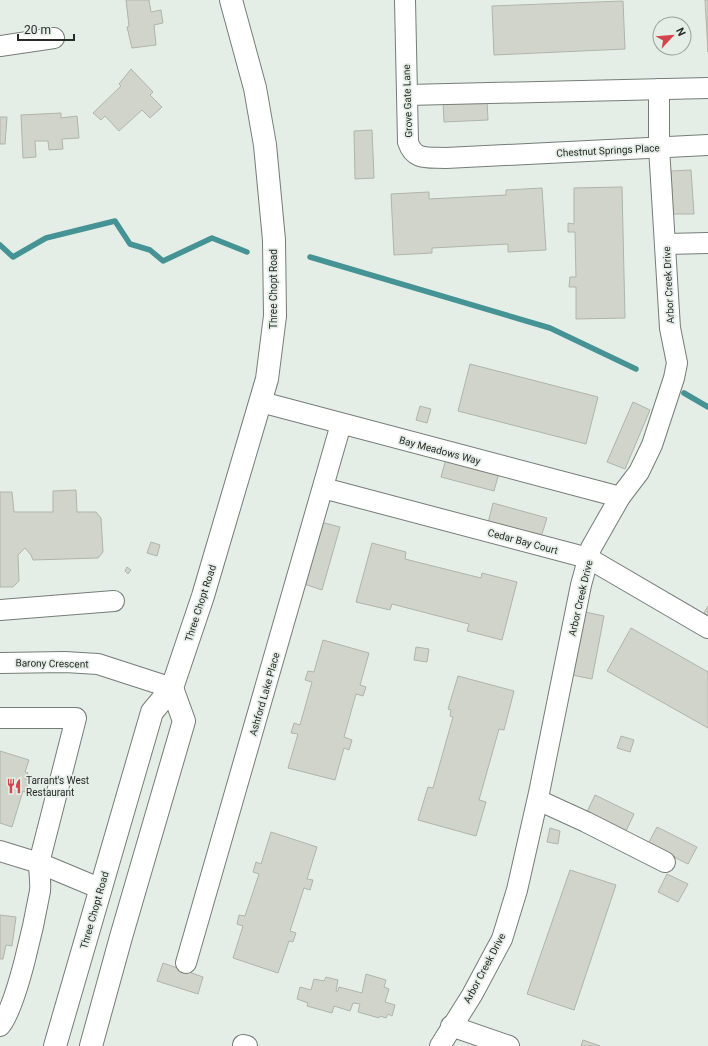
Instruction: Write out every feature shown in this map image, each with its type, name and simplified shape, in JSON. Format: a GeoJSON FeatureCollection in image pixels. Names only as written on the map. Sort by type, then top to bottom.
{"type":"FeatureCollection","features":[{"type":"Feature","properties":{"kind":"main road","name":"Three Chopt Road"},"geometry":{"type":"LineString","coordinates":[[55,1046],[99,888],[152,712],[172,688],[204,596],[267,380],[275,316],[274,240],[265,146],[254,88],[231,0]]}},
{"type":"Feature","properties":{"kind":"main road"},"geometry":{"type":"LineString","coordinates":[[91,1046],[184,721],[172,688]]}},
{"type":"Feature","properties":{"kind":"street","name":"Grove Gate Lane"},"geometry":{"type":"LineString","coordinates":[[404,0],[408,142],[411,151],[418,156],[446,158],[508,155]]}},
{"type":"Feature","properties":{"kind":"street"},"geometry":{"type":"LineString","coordinates":[[0,46],[54,38]]}},
{"type":"Feature","properties":{"kind":"street"},"geometry":{"type":"LineString","coordinates":[[407,95],[708,88]]}},
{"type":"Feature","properties":{"kind":"street","name":"Arbor Creek Drive"},"geometry":{"type":"LineString","coordinates":[[440,1046],[451,1026],[472,995],[502,939],[517,890],[538,800],[581,585],[591,548],[620,497],[639,472],[652,445],[674,378],[677,363],[670,328],[659,148],[659,90]]}},
{"type":"Feature","properties":{"kind":"street","name":"Chestnut Springs Place"},"geometry":{"type":"LineString","coordinates":[[508,155],[708,145]]}},
{"type":"Feature","properties":{"kind":"street"},"geometry":{"type":"LineString","coordinates":[[666,244],[708,242]]}},
{"type":"Feature","properties":{"kind":"street","name":"Bay Meadows Way"},"geometry":{"type":"LineString","coordinates":[[261,402],[620,497]]}},
{"type":"Feature","properties":{"kind":"street","name":"Ashford Lake Place"},"geometry":{"type":"LineString","coordinates":[[186,963],[341,424]]}},
{"type":"Feature","properties":{"kind":"street","name":"Cedar Bay Court"},"geometry":{"type":"LineString","coordinates":[[323,488],[588,558],[708,628]]}},
{"type":"Feature","properties":{"kind":"street"},"geometry":{"type":"LineString","coordinates":[[0,610],[114,601]]}},
{"type":"Feature","properties":{"kind":"street","name":"Barony Crescent"},"geometry":{"type":"LineString","coordinates":[[0,663],[65,662],[98,664],[172,688]]}},
{"type":"Feature","properties":{"kind":"street"},"geometry":{"type":"LineString","coordinates":[[0,718],[76,718],[39,863],[40,889],[20,975],[7,1018],[0,1026]]}},
{"type":"Feature","properties":{"kind":"street"},"geometry":{"type":"LineString","coordinates":[[538,800],[586,822],[665,862]]}},
{"type":"Feature","properties":{"kind":"street"},"geometry":{"type":"LineString","coordinates":[[0,851],[39,863],[99,888]]}},
{"type":"Feature","properties":{"kind":"street"},"geometry":{"type":"LineString","coordinates":[[451,1026],[509,1046]]}},
{"type":"Feature","properties":{"kind":"building"},"geometry":{"type":"Polygon","coordinates":[[[126,0],[149,0],[151,12],[161,10],[163,23],[154,25],[156,45],[132,48],[127,27],[129,26],[126,0]]]}},
{"type":"Feature","properties":{"kind":"building"},"geometry":{"type":"Polygon","coordinates":[[[705,0],[708,0],[708,52],[705,0]]]}},
{"type":"Feature","properties":{"kind":"building"},"geometry":{"type":"Polygon","coordinates":[[[623,1],[625,49],[494,55],[492,6],[623,1]]]}},
{"type":"Feature","properties":{"kind":"building"},"geometry":{"type":"Polygon","coordinates":[[[131,69],[153,92],[150,95],[162,107],[150,118],[142,110],[119,131],[105,116],[101,120],[93,113],[121,86],[119,84],[131,69]]]}},
{"type":"Feature","properties":{"kind":"building"},"geometry":{"type":"Polygon","coordinates":[[[487,100],[488,120],[444,122],[443,102],[487,100]]]}},
{"type":"Feature","properties":{"kind":"building"},"geometry":{"type":"Polygon","coordinates":[[[61,113],[61,118],[77,116],[79,138],[62,139],[63,149],[49,150],[48,141],[35,141],[36,157],[23,158],[21,115],[61,113]]]}},
{"type":"Feature","properties":{"kind":"building"},"geometry":{"type":"Polygon","coordinates":[[[0,117],[7,117],[5,144],[0,144],[0,117]]]}},
{"type":"Feature","properties":{"kind":"building"},"geometry":{"type":"Polygon","coordinates":[[[372,130],[374,178],[355,179],[354,131],[372,130]]]}},
{"type":"Feature","properties":{"kind":"building"},"geometry":{"type":"Polygon","coordinates":[[[691,170],[694,214],[673,214],[671,171],[691,170]]]}},
{"type":"Feature","properties":{"kind":"building"},"geometry":{"type":"Polygon","coordinates":[[[622,187],[625,318],[576,319],[576,287],[569,287],[570,277],[576,277],[575,232],[568,232],[568,223],[574,224],[574,188],[622,187]]]}},
{"type":"Feature","properties":{"kind":"building"},"geometry":{"type":"Polygon","coordinates":[[[542,188],[546,250],[508,252],[508,244],[432,248],[432,253],[394,255],[391,194],[429,192],[429,199],[506,195],[506,190],[542,188]]]}},
{"type":"Feature","properties":{"kind":"building"},"geometry":{"type":"Polygon","coordinates":[[[470,364],[598,397],[586,444],[458,411],[470,364]]]}},
{"type":"Feature","properties":{"kind":"building"},"geometry":{"type":"Polygon","coordinates":[[[633,402],[650,410],[625,469],[607,462],[633,402]]]}},
{"type":"Feature","properties":{"kind":"building"},"geometry":{"type":"Polygon","coordinates":[[[420,406],[431,409],[427,423],[416,420],[420,406]]]}},
{"type":"Feature","properties":{"kind":"building"},"geometry":{"type":"Polygon","coordinates":[[[446,459],[499,473],[494,491],[441,477],[446,459]]]}},
{"type":"Feature","properties":{"kind":"building"},"geometry":{"type":"Polygon","coordinates":[[[76,490],[77,512],[96,512],[101,518],[103,552],[98,558],[33,560],[25,548],[18,555],[19,581],[13,587],[0,587],[0,492],[12,492],[14,512],[53,512],[53,491],[76,490]]]}},
{"type":"Feature","properties":{"kind":"building"},"geometry":{"type":"Polygon","coordinates":[[[493,503],[547,518],[541,537],[488,523],[493,503]]]}},
{"type":"Feature","properties":{"kind":"building"},"geometry":{"type":"Polygon","coordinates":[[[321,522],[340,527],[322,590],[304,584],[321,522]]]}},
{"type":"Feature","properties":{"kind":"building"},"geometry":{"type":"Polygon","coordinates":[[[151,542],[160,545],[157,556],[147,553],[151,542]]]}},
{"type":"Feature","properties":{"kind":"building"},"geometry":{"type":"Polygon","coordinates":[[[372,543],[406,552],[405,559],[481,578],[482,573],[517,582],[502,640],[467,631],[469,624],[392,604],[390,610],[356,602],[372,543]]]}},
{"type":"Feature","properties":{"kind":"building"},"geometry":{"type":"Polygon","coordinates":[[[127,567],[131,570],[128,574],[125,571],[127,567]]]}},
{"type":"Feature","properties":{"kind":"building"},"geometry":{"type":"Polygon","coordinates":[[[708,606],[708,616],[704,613],[708,606]]]}},
{"type":"Feature","properties":{"kind":"building"},"geometry":{"type":"Polygon","coordinates":[[[585,612],[604,616],[592,679],[572,675],[585,612]]]}},
{"type":"Feature","properties":{"kind":"building"},"geometry":{"type":"Polygon","coordinates":[[[631,628],[708,672],[708,728],[607,671],[631,628]]]}},
{"type":"Feature","properties":{"kind":"building"},"geometry":{"type":"Polygon","coordinates":[[[323,640],[369,653],[360,685],[366,687],[363,696],[356,694],[344,737],[352,740],[349,750],[344,748],[335,780],[288,768],[298,734],[291,733],[294,723],[300,725],[312,682],[305,680],[308,671],[314,672],[323,640]]]}},
{"type":"Feature","properties":{"kind":"building"},"geometry":{"type":"Polygon","coordinates":[[[416,647],[429,649],[427,662],[414,660],[416,647]]]}},
{"type":"Feature","properties":{"kind":"building"},"geometry":{"type":"Polygon","coordinates":[[[458,676],[514,691],[504,730],[499,729],[479,800],[486,802],[476,836],[418,820],[428,787],[433,788],[453,717],[450,716],[451,710],[448,709],[458,676]]]}},
{"type":"Feature","properties":{"kind":"building"},"geometry":{"type":"Polygon","coordinates":[[[621,736],[634,740],[630,752],[617,748],[621,736]]]}},
{"type":"Feature","properties":{"kind":"building","name":"Tarrant's West Restaurant"},"geometry":{"type":"Polygon","coordinates":[[[0,751],[29,760],[25,772],[28,773],[25,779],[29,780],[25,792],[23,791],[12,827],[0,823],[0,751]]]}},
{"type":"Feature","properties":{"kind":"building"},"geometry":{"type":"Polygon","coordinates":[[[595,795],[634,814],[626,831],[587,812],[595,795]]]}},
{"type":"Feature","properties":{"kind":"building"},"geometry":{"type":"Polygon","coordinates":[[[657,827],[697,847],[688,864],[648,844],[657,827]]]}},
{"type":"Feature","properties":{"kind":"building"},"geometry":{"type":"Polygon","coordinates":[[[550,828],[560,831],[558,844],[547,842],[550,828]]]}},
{"type":"Feature","properties":{"kind":"building"},"geometry":{"type":"Polygon","coordinates":[[[271,832],[317,847],[307,879],[313,880],[310,890],[304,888],[290,931],[296,933],[293,942],[289,941],[278,973],[233,958],[243,926],[237,924],[239,915],[245,916],[259,874],[253,872],[256,862],[261,864],[271,832]]]}},
{"type":"Feature","properties":{"kind":"building"},"geometry":{"type":"Polygon","coordinates":[[[570,870],[616,885],[574,1010],[527,994],[570,870]]]}},
{"type":"Feature","properties":{"kind":"building"},"geometry":{"type":"Polygon","coordinates":[[[667,874],[688,884],[678,902],[658,892],[667,874]]]}},
{"type":"Feature","properties":{"kind":"building"},"geometry":{"type":"Polygon","coordinates":[[[0,915],[16,917],[12,946],[6,945],[3,959],[0,959],[0,915]]]}},
{"type":"Feature","properties":{"kind":"building"},"geometry":{"type":"Polygon","coordinates":[[[163,963],[203,977],[198,994],[157,981],[163,963]]]}},
{"type":"Feature","properties":{"kind":"building"},"geometry":{"type":"Polygon","coordinates":[[[366,974],[386,980],[384,987],[389,989],[385,1002],[395,1005],[392,1016],[388,1014],[386,1018],[380,1016],[379,1018],[358,1012],[360,1004],[353,1003],[350,1011],[334,1006],[332,1013],[307,1006],[308,1003],[297,999],[300,987],[311,990],[314,979],[324,981],[326,977],[338,980],[336,991],[338,991],[339,987],[362,993],[366,974]]]}},
{"type":"Feature","properties":{"kind":"building"},"geometry":{"type":"Polygon","coordinates":[[[583,1040],[600,1046],[581,1046],[583,1040]]]}},
{"type":"Feature","properties":{"kind":"waterway"},"geometry":{"type":"LineString","coordinates":[[0,245],[13,257],[46,238],[115,221],[130,244],[150,250],[163,261],[212,238],[247,252]]}},
{"type":"Feature","properties":{"kind":"waterway"},"geometry":{"type":"LineString","coordinates":[[310,257],[550,328],[636,369]]}},
{"type":"Feature","properties":{"kind":"waterway"},"geometry":{"type":"LineString","coordinates":[[684,393],[708,407]]}},
{"type":"Feature","properties":{"kind":"place","name":"Tarrant's West Restaurant"},"geometry":{"type":"Point","coordinates":[14,786]}}]}
